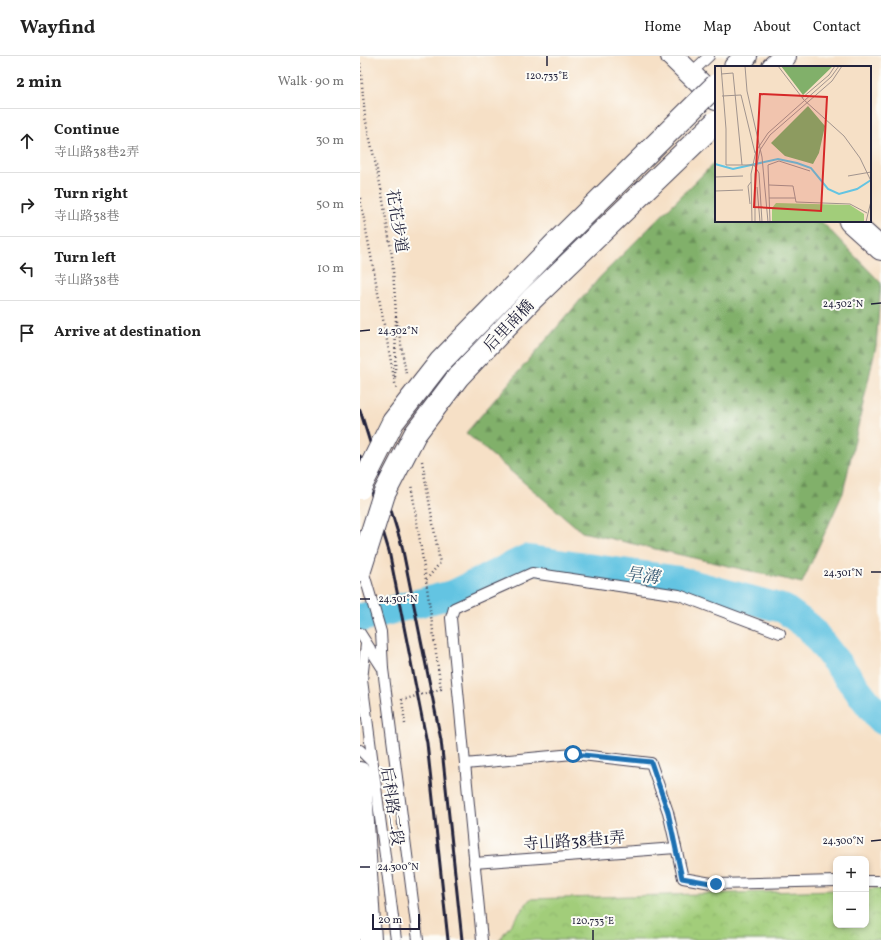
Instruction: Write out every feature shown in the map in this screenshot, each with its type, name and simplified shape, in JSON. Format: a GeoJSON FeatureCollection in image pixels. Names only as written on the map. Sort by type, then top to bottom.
{"type":"FeatureCollection","features":[{"type":"Feature","properties":{"kind":"street"},"geometry":{"type":"LineString","coordinates":[[672,56],[715,98]]}},
{"type":"Feature","properties":{"kind":"street"},"geometry":{"type":"LineString","coordinates":[[736,66],[746,56]]}},
{"type":"Feature","properties":{"kind":"street"},"geometry":{"type":"LineString","coordinates":[[774,66],[785,56]]}},
{"type":"Feature","properties":{"kind":"street","name":"后里南橋"},"geometry":{"type":"LineString","coordinates":[[360,488],[394,422],[440,362],[555,244],[715,87]]}},
{"type":"Feature","properties":{"kind":"street","name":"后里南橋"},"geometry":{"type":"LineString","coordinates":[[360,570],[384,494],[415,434],[458,377],[532,300],[715,123]]}},
{"type":"Feature","properties":{"kind":"street"},"geometry":{"type":"LineString","coordinates":[[851,222],[881,249]]}},
{"type":"Feature","properties":{"kind":"street"},"geometry":{"type":"LineString","coordinates":[[366,768],[370,940]]}},
{"type":"Feature","properties":{"kind":"lane"},"geometry":{"type":"LineString","coordinates":[[690,74],[709,56]]}},
{"type":"Feature","properties":{"kind":"lane"},"geometry":{"type":"LineString","coordinates":[[782,66],[793,56]]}},
{"type":"Feature","properties":{"kind":"lane"},"geometry":{"type":"LineString","coordinates":[[360,561],[381,632],[383,669],[418,940]]}},
{"type":"Feature","properties":{"kind":"lane"},"geometry":{"type":"LineString","coordinates":[[482,940],[452,618],[454,608],[532,573],[680,595],[780,633]]}},
{"type":"Feature","properties":{"kind":"lane"},"geometry":{"type":"LineString","coordinates":[[360,633],[383,669]]}},
{"type":"Feature","properties":{"kind":"lane","name":"后科路二段"},"geometry":{"type":"LineString","coordinates":[[366,644],[361,681],[366,768],[396,940]]}},
{"type":"Feature","properties":{"kind":"lane"},"geometry":{"type":"LineString","coordinates":[[360,750],[366,768]]}},
{"type":"Feature","properties":{"kind":"lane"},"geometry":{"type":"LineString","coordinates":[[465,764],[573,754],[651,762],[668,812],[682,878],[716,884],[833,882]]}},
{"type":"Feature","properties":{"kind":"lane","name":"寺山路38巷1弄"},"geometry":{"type":"LineString","coordinates":[[474,862],[676,848]]}},
{"type":"Feature","properties":{"kind":"lane"},"geometry":{"type":"LineString","coordinates":[[869,881],[881,881]]}},
{"type":"Feature","properties":{"kind":"path","name":"花花步道"},"geometry":{"type":"LineString","coordinates":[[360,63],[365,117],[382,188],[392,256],[396,314],[396,384]]}},
{"type":"Feature","properties":{"kind":"path"},"geometry":{"type":"LineString","coordinates":[[406,731],[402,700],[441,688],[426,580]]}},
{"type":"Feature","properties":{"kind":"green space"},"geometry":{"type":"Polygon","coordinates":[[[715,162],[715,222],[822,222],[881,283],[876,346],[843,493],[802,583],[582,532],[466,433],[601,276],[715,162]]]}},
{"type":"Feature","properties":{"kind":"green space"},"geometry":{"type":"Polygon","coordinates":[[[881,888],[881,940],[499,940],[530,899],[833,890],[833,928],[869,928],[869,889],[881,888]]]}},
{"type":"Feature","properties":{"kind":"waterway","name":"旱溝"},"geometry":{"type":"LineString","coordinates":[[360,618],[454,594],[526,559],[677,580],[784,609],[810,628],[881,720]]}},
{"type":"Feature","properties":{"kind":"railway"},"geometry":{"type":"LineString","coordinates":[[360,410],[402,546],[441,740],[462,940]]}},
{"type":"Feature","properties":{"kind":"railway"},"geometry":{"type":"LineString","coordinates":[[360,456],[389,551],[427,743],[448,940]]}},
{"type":"Feature","properties":{"kind":"route"},"geometry":{"type":"LineString","coordinates":[[573,754],[651,762],[668,812],[682,878],[716,884]]}}]}
